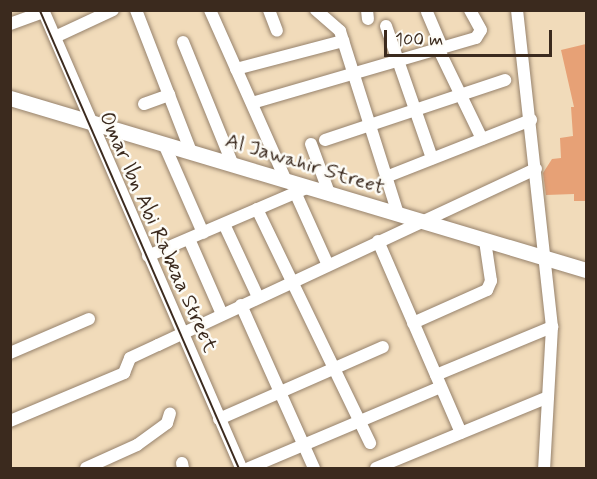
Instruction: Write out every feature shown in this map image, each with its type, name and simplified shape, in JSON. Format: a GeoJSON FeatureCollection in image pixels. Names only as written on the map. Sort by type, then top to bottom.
{"type":"FeatureCollection","features":[{"type":"Feature","properties":{"kind":"main road","name":"Al Jawahir Street"},"geometry":{"type":"LineString","coordinates":[[10,99],[234,165],[297,187],[329,193],[586,270]]}},
{"type":"Feature","properties":{"kind":"street"},"geometry":{"type":"LineString","coordinates":[[55,37],[113,10]]}},
{"type":"Feature","properties":{"kind":"street"},"geometry":{"type":"LineString","coordinates":[[136,10],[191,152]]}},
{"type":"Feature","properties":{"kind":"street"},"geometry":{"type":"LineString","coordinates":[[210,10],[252,103],[297,187],[328,265]]}},
{"type":"Feature","properties":{"kind":"street"},"geometry":{"type":"LineString","coordinates":[[269,10],[277,31]]}},
{"type":"Feature","properties":{"kind":"street"},"geometry":{"type":"LineString","coordinates":[[316,10],[334,24],[343,41],[398,214]]}},
{"type":"Feature","properties":{"kind":"street"},"geometry":{"type":"LineString","coordinates":[[252,103],[353,71],[476,38],[481,30],[470,10]]}},
{"type":"Feature","properties":{"kind":"street"},"geometry":{"type":"LineString","coordinates":[[517,10],[531,120],[552,327],[544,466],[531,468]]}},
{"type":"Feature","properties":{"kind":"street"},"geometry":{"type":"LineString","coordinates":[[10,24],[43,11]]}},
{"type":"Feature","properties":{"kind":"street","name":"Omar Ibn Abi Rabeaa Street"},"geometry":{"type":"LineString","coordinates":[[43,11],[88,121],[148,256],[179,335],[241,468]]}},
{"type":"Feature","properties":{"kind":"street"},"geometry":{"type":"LineString","coordinates":[[427,12],[460,95],[482,139]]}},
{"type":"Feature","properties":{"kind":"street"},"geometry":{"type":"LineString","coordinates":[[386,26],[432,159]]}},
{"type":"Feature","properties":{"kind":"street"},"geometry":{"type":"LineString","coordinates":[[236,69],[343,41]]}},
{"type":"Feature","properties":{"kind":"street"},"geometry":{"type":"LineString","coordinates":[[183,42],[234,165]]}},
{"type":"Feature","properties":{"kind":"street"},"geometry":{"type":"LineString","coordinates":[[325,140],[505,80]]}},
{"type":"Feature","properties":{"kind":"street"},"geometry":{"type":"LineString","coordinates":[[144,104],[169,94]]}},
{"type":"Feature","properties":{"kind":"street"},"geometry":{"type":"LineString","coordinates":[[386,177],[531,120]]}},
{"type":"Feature","properties":{"kind":"street"},"geometry":{"type":"LineString","coordinates":[[164,144],[202,233]]}},
{"type":"Feature","properties":{"kind":"street"},"geometry":{"type":"LineString","coordinates":[[311,144],[329,193]]}},
{"type":"Feature","properties":{"kind":"street"},"geometry":{"type":"LineString","coordinates":[[10,421],[124,373],[130,358],[536,169]]}},
{"type":"Feature","properties":{"kind":"street"},"geometry":{"type":"LineString","coordinates":[[148,256],[257,209],[297,187]]}},
{"type":"Feature","properties":{"kind":"street"},"geometry":{"type":"LineString","coordinates":[[257,209],[370,443]]}},
{"type":"Feature","properties":{"kind":"street"},"geometry":{"type":"LineString","coordinates":[[224,224],[258,297]]}},
{"type":"Feature","properties":{"kind":"street"},"geometry":{"type":"LineString","coordinates":[[189,239],[222,314]]}},
{"type":"Feature","properties":{"kind":"street"},"geometry":{"type":"LineString","coordinates":[[413,323],[487,290],[491,281],[485,240]]}},
{"type":"Feature","properties":{"kind":"street"},"geometry":{"type":"LineString","coordinates":[[378,241],[461,433]]}},
{"type":"Feature","properties":{"kind":"street"},"geometry":{"type":"LineString","coordinates":[[241,305],[315,468]]}},
{"type":"Feature","properties":{"kind":"street"},"geometry":{"type":"LineString","coordinates":[[10,353],[89,319]]}},
{"type":"Feature","properties":{"kind":"street"},"geometry":{"type":"LineString","coordinates":[[249,468],[359,422],[438,381],[552,327]]}},
{"type":"Feature","properties":{"kind":"street"},"geometry":{"type":"LineString","coordinates":[[219,419],[383,347]]}},
{"type":"Feature","properties":{"kind":"street"},"geometry":{"type":"LineString","coordinates":[[376,468],[548,397]]}},
{"type":"Feature","properties":{"kind":"street"},"geometry":{"type":"LineString","coordinates":[[86,468],[137,445],[168,423],[170,413]]}},
{"type":"Feature","properties":{"kind":"building"},"geometry":{"type":"Polygon","coordinates":[[[586,44],[586,201],[574,201],[574,194],[546,195],[543,173],[552,159],[561,158],[560,138],[573,136],[571,107],[574,107],[561,50],[586,44]]]}},
{"type":"Feature","properties":{"kind":"tram line"},"geometry":{"type":"LineString","coordinates":[[40,10],[239,468]]}}]}
